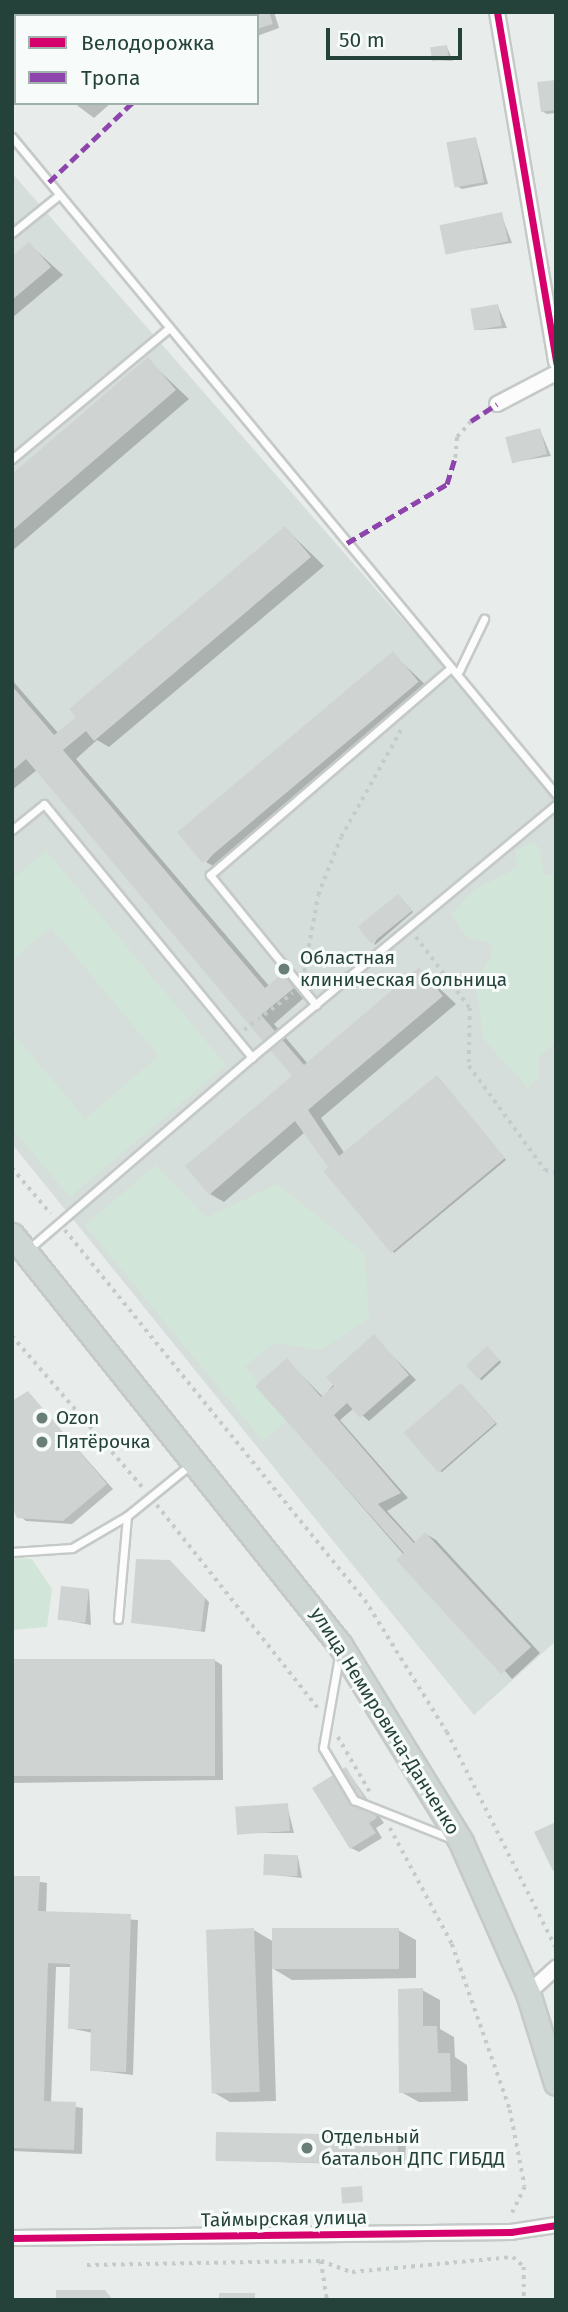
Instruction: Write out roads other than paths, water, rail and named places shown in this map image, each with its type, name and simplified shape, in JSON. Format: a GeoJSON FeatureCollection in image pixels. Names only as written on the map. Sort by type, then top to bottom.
{"type":"FeatureCollection","features":[{"type":"Feature","properties":{"kind":"main road","name":"улица Немировича-Данченко"},"geometry":{"type":"LineString","coordinates":[[19,1244],[196,1460],[340,1645],[461,1842],[527,1993],[556,2083]]}},
{"type":"Feature","properties":{"kind":"street"},"geometry":{"type":"LineString","coordinates":[[498,12],[556,362]]}},
{"type":"Feature","properties":{"kind":"street"},"geometry":{"type":"LineString","coordinates":[[497,404],[556,373]]}},
{"type":"Feature","properties":{"kind":"street"},"geometry":{"type":"LineString","coordinates":[[527,1993],[556,1968]]}},
{"type":"Feature","properties":{"kind":"street","name":"Таймырская улица"},"geometry":{"type":"LineString","coordinates":[[12,2238],[511,2232],[556,2225]]}},
{"type":"Feature","properties":{"kind":"lane"},"geometry":{"type":"LineString","coordinates":[[12,137],[168,329],[459,671],[556,794]]}},
{"type":"Feature","properties":{"kind":"lane"},"geometry":{"type":"LineString","coordinates":[[12,233],[60,195]]}},
{"type":"Feature","properties":{"kind":"lane"},"geometry":{"type":"LineString","coordinates":[[12,460],[168,329]]}},
{"type":"Feature","properties":{"kind":"lane"},"geometry":{"type":"LineString","coordinates":[[459,671],[484,619]]}},
{"type":"Feature","properties":{"kind":"lane"},"geometry":{"type":"LineString","coordinates":[[316,1005],[210,875],[448,670]]}},
{"type":"Feature","properties":{"kind":"lane"},"geometry":{"type":"LineString","coordinates":[[12,830],[44,804],[252,1057]]}},
{"type":"Feature","properties":{"kind":"lane"},"geometry":{"type":"LineString","coordinates":[[19,1244],[60,1223],[252,1057],[556,805]]}},
{"type":"Feature","properties":{"kind":"lane"},"geometry":{"type":"LineString","coordinates":[[12,1552],[72,1548],[127,1516],[196,1460]]}},
{"type":"Feature","properties":{"kind":"lane"},"geometry":{"type":"LineString","coordinates":[[118,1619],[127,1516]]}},
{"type":"Feature","properties":{"kind":"lane"},"geometry":{"type":"LineString","coordinates":[[340,1645],[323,1748],[354,1800],[461,1842]]}},
{"type":"Feature","properties":{"kind":"place","name":"Областная клиническая больница"},"geometry":{"type":"Point","coordinates":[284,969]}},
{"type":"Feature","properties":{"kind":"place","name":"Ozon"},"geometry":{"type":"Point","coordinates":[42,1418]}},
{"type":"Feature","properties":{"kind":"place","name":"Пятёрочка"},"geometry":{"type":"Point","coordinates":[42,1442]}},
{"type":"Feature","properties":{"kind":"place","name":"Отдельный батальон ДПС ГИБДД"},"geometry":{"type":"Point","coordinates":[307,2148]}}]}
